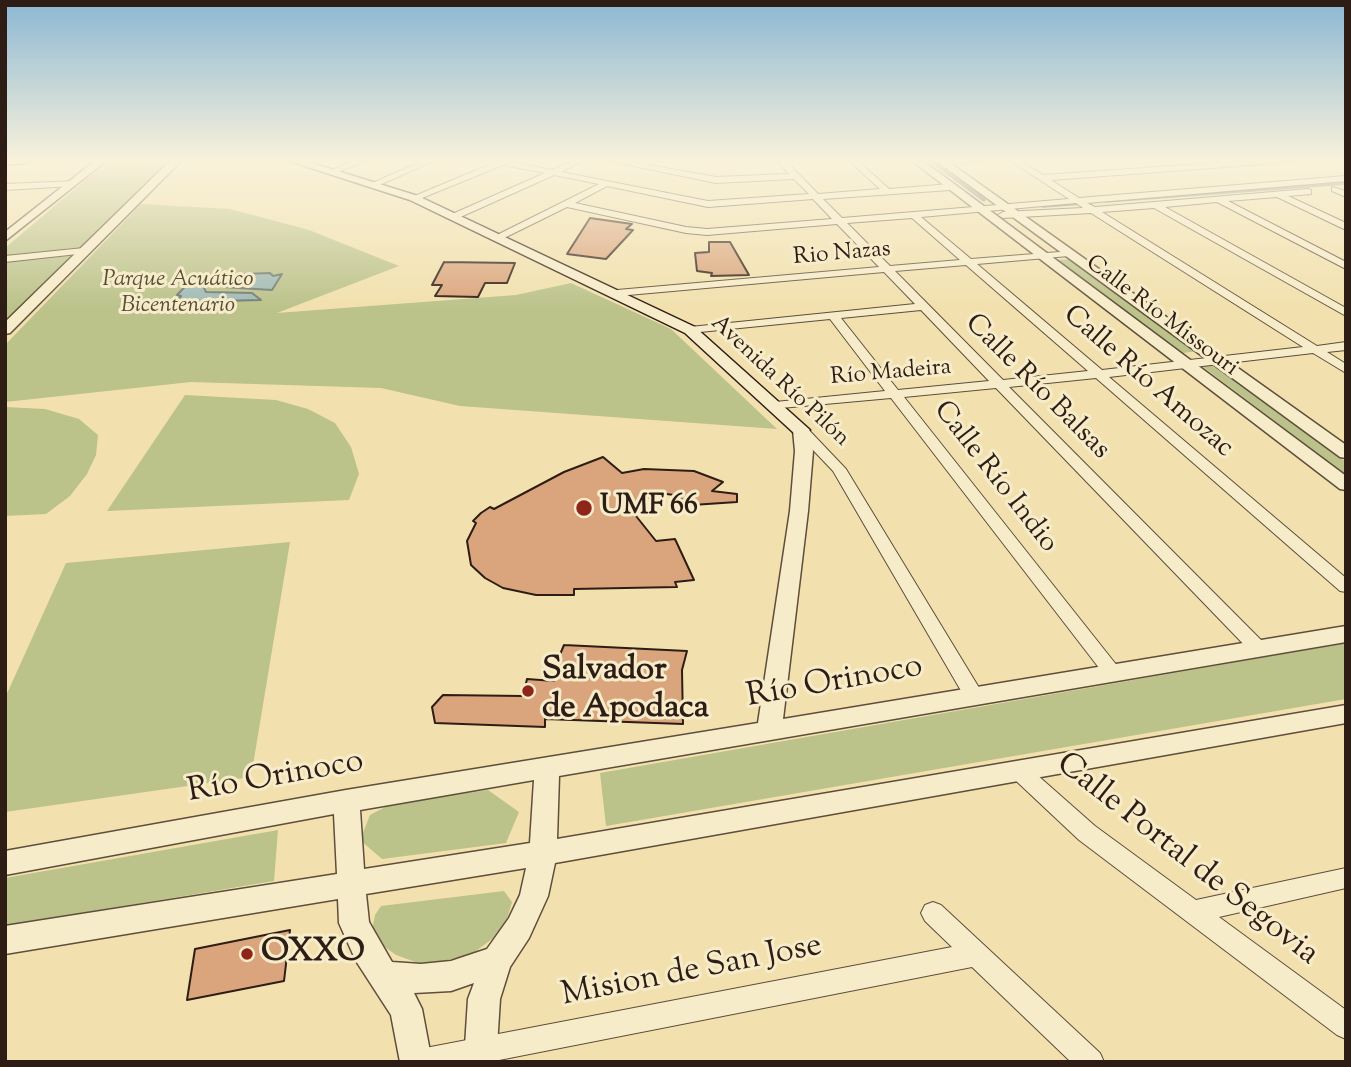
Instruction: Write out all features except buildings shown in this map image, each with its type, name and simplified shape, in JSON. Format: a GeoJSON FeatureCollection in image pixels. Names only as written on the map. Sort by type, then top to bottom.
{"type":"FeatureCollection","features":[{"type":"Feature","properties":{"kind":"main road","name":"Avenida Río Pilón"},"geometry":{"type":"LineString","coordinates":[[438,210],[690,330],[801,430]]}},
{"type":"Feature","properties":{"kind":"street"},"geometry":{"type":"LineString","coordinates":[[5,239],[40,210]]}},
{"type":"Feature","properties":{"kind":"street"},"geometry":{"type":"LineString","coordinates":[[5,330],[126,210]]}},
{"type":"Feature","properties":{"kind":"street"},"geometry":{"type":"LineString","coordinates":[[453,217],[469,210]]}},
{"type":"Feature","properties":{"kind":"street"},"geometry":{"type":"LineString","coordinates":[[498,238],[555,210]]}},
{"type":"Feature","properties":{"kind":"street"},"geometry":{"type":"LineString","coordinates":[[595,210],[697,231],[989,210]]}},
{"type":"Feature","properties":{"kind":"street","name":"Calle Río Balsas"},"geometry":{"type":"LineString","coordinates":[[828,210],[1259,649]]}},
{"type":"Feature","properties":{"kind":"street","name":"Calle Río Missouri"},"geometry":{"type":"LineString","coordinates":[[1011,210],[1346,453]]}},
{"type":"Feature","properties":{"kind":"street"},"geometry":{"type":"LineString","coordinates":[[984,211],[1019,215],[1054,210]]}},
{"type":"Feature","properties":{"kind":"street"},"geometry":{"type":"LineString","coordinates":[[1094,210],[1346,369]]}},
{"type":"Feature","properties":{"kind":"street"},"geometry":{"type":"LineString","coordinates":[[1164,210],[1346,313]]}},
{"type":"Feature","properties":{"kind":"street"},"geometry":{"type":"LineString","coordinates":[[1238,210],[1346,266]]}},
{"type":"Feature","properties":{"kind":"street"},"geometry":{"type":"LineString","coordinates":[[1309,210],[1346,227]]}},
{"type":"Feature","properties":{"kind":"street","name":"Calle Río Missouri"},"geometry":{"type":"LineString","coordinates":[[984,211],[1346,485]]}},
{"type":"Feature","properties":{"kind":"street","name":"Calle Río Amozac"},"geometry":{"type":"LineString","coordinates":[[915,216],[1346,587]]}},
{"type":"Feature","properties":{"kind":"street"},"geometry":{"type":"LineString","coordinates":[[5,258],[84,251]]}},
{"type":"Feature","properties":{"kind":"street","name":"Rio Nazas"},"geometry":{"type":"LineString","coordinates":[[617,293],[1069,253]]}},
{"type":"Feature","properties":{"kind":"street"},"geometry":{"type":"LineString","coordinates":[[690,330],[922,307]]}},
{"type":"Feature","properties":{"kind":"street","name":"Calle Río Indio"},"geometry":{"type":"LineString","coordinates":[[833,316],[1113,672]]}},
{"type":"Feature","properties":{"kind":"street","name":"Río Madeira"},"geometry":{"type":"LineString","coordinates":[[775,406],[1346,346]]}},
{"type":"Feature","properties":{"kind":"street"},"geometry":{"type":"LineString","coordinates":[[769,732],[799,511],[804,451],[801,430]]}},
{"type":"Feature","properties":{"kind":"street","name":"Avenida Río Pilón"},"geometry":{"type":"LineString","coordinates":[[801,430],[839,469],[974,696]]}},
{"type":"Feature","properties":{"kind":"street","name":"Río Orinoco"},"geometry":{"type":"LineString","coordinates":[[5,863],[346,801],[1346,634]]}},
{"type":"Feature","properties":{"kind":"street"},"geometry":{"type":"LineString","coordinates":[[5,940],[543,853],[1346,714]]}},
{"type":"Feature","properties":{"kind":"street"},"geometry":{"type":"LineString","coordinates":[[480,1056],[484,999],[497,960],[519,928],[534,896],[543,853],[547,768]]}},
{"type":"Feature","properties":{"kind":"street","name":"Calle Portal de Segovia"},"geometry":{"type":"LineString","coordinates":[[1020,772],[1087,833],[1346,1026]]}},
{"type":"Feature","properties":{"kind":"street"},"geometry":{"type":"LineString","coordinates":[[346,801],[349,883],[354,923],[367,951],[406,1009],[418,1062]]}},
{"type":"Feature","properties":{"kind":"street"},"geometry":{"type":"LineString","coordinates":[[1192,912],[1346,878]]}},
{"type":"Feature","properties":{"kind":"street"},"geometry":{"type":"LineString","coordinates":[[933,913],[1091,1062]]}},
{"type":"Feature","properties":{"kind":"street","name":"Mision de San Jose"},"geometry":{"type":"LineString","coordinates":[[418,1062],[480,1056],[977,954]]}},
{"type":"Feature","properties":{"kind":"street"},"geometry":{"type":"LineString","coordinates":[[386,976],[421,979],[451,976],[497,960]]}},
{"type":"Feature","properties":{"kind":"green space"},"geometry":{"type":"Polygon","coordinates":[[[50,210],[122,210],[81,249],[5,256],[5,248],[50,210]]]}},
{"type":"Feature","properties":{"kind":"green space","name":"Parque Acuático Bicentenario"},"geometry":{"type":"Polygon","coordinates":[[[135,210],[233,210],[309,230],[399,266],[277,313],[516,295],[571,283],[671,329],[777,429],[460,406],[381,388],[191,382],[5,402],[5,345],[135,210]]]}},
{"type":"Feature","properties":{"kind":"green space"},"geometry":{"type":"Polygon","coordinates":[[[73,257],[5,327],[5,261],[73,257]]]}},
{"type":"Feature","properties":{"kind":"green space"},"geometry":{"type":"Polygon","coordinates":[[[1072,259],[1198,351],[1183,353],[1056,260],[1072,259]]]}},
{"type":"Feature","properties":{"kind":"green space"},"geometry":{"type":"Polygon","coordinates":[[[1214,364],[1346,462],[1346,475],[1202,366],[1214,364]]]}},
{"type":"Feature","properties":{"kind":"green space"},"geometry":{"type":"Polygon","coordinates":[[[185,395],[276,400],[308,409],[335,423],[351,447],[359,474],[349,500],[107,511],[185,395]]]}},
{"type":"Feature","properties":{"kind":"green space"},"geometry":{"type":"Polygon","coordinates":[[[5,407],[45,409],[79,419],[98,435],[96,455],[87,474],[70,496],[46,514],[5,516],[5,407]]]}},
{"type":"Feature","properties":{"kind":"green space"},"geometry":{"type":"Polygon","coordinates":[[[290,542],[251,777],[5,812],[5,698],[66,563],[290,542]]]}},
{"type":"Feature","properties":{"kind":"green space"},"geometry":{"type":"Polygon","coordinates":[[[1346,643],[1346,699],[606,826],[600,773],[1346,643]]]}},
{"type":"Feature","properties":{"kind":"green space"},"geometry":{"type":"Polygon","coordinates":[[[488,790],[519,812],[506,843],[382,859],[360,840],[370,815],[391,804],[488,790]]]}},
{"type":"Feature","properties":{"kind":"green space"},"geometry":{"type":"Polygon","coordinates":[[[278,830],[274,881],[5,926],[5,878],[278,830]]]}},
{"type":"Feature","properties":{"kind":"green space"},"geometry":{"type":"Polygon","coordinates":[[[504,891],[512,902],[506,922],[492,939],[472,954],[443,961],[418,963],[396,955],[382,945],[372,930],[375,915],[381,906],[504,891]]]}},
{"type":"Feature","properties":{"kind":"water"},"geometry":{"type":"Polygon","coordinates":[[[270,273],[273,276],[282,274],[272,290],[223,287],[241,279],[244,274],[270,273]]]}},
{"type":"Feature","properties":{"kind":"water"},"geometry":{"type":"Polygon","coordinates":[[[196,275],[213,275],[201,282],[206,292],[252,293],[261,300],[176,302],[181,296],[177,295],[196,275]]]}},
{"type":"Feature","properties":{"kind":"place","name":"UMF 66"},"geometry":{"type":"Point","coordinates":[584,508]}},
{"type":"Feature","properties":{"kind":"place","name":"Salvador de Apodaca"},"geometry":{"type":"Point","coordinates":[528,691]}},
{"type":"Feature","properties":{"kind":"place","name":"OXXO"},"geometry":{"type":"Point","coordinates":[247,954]}}]}
